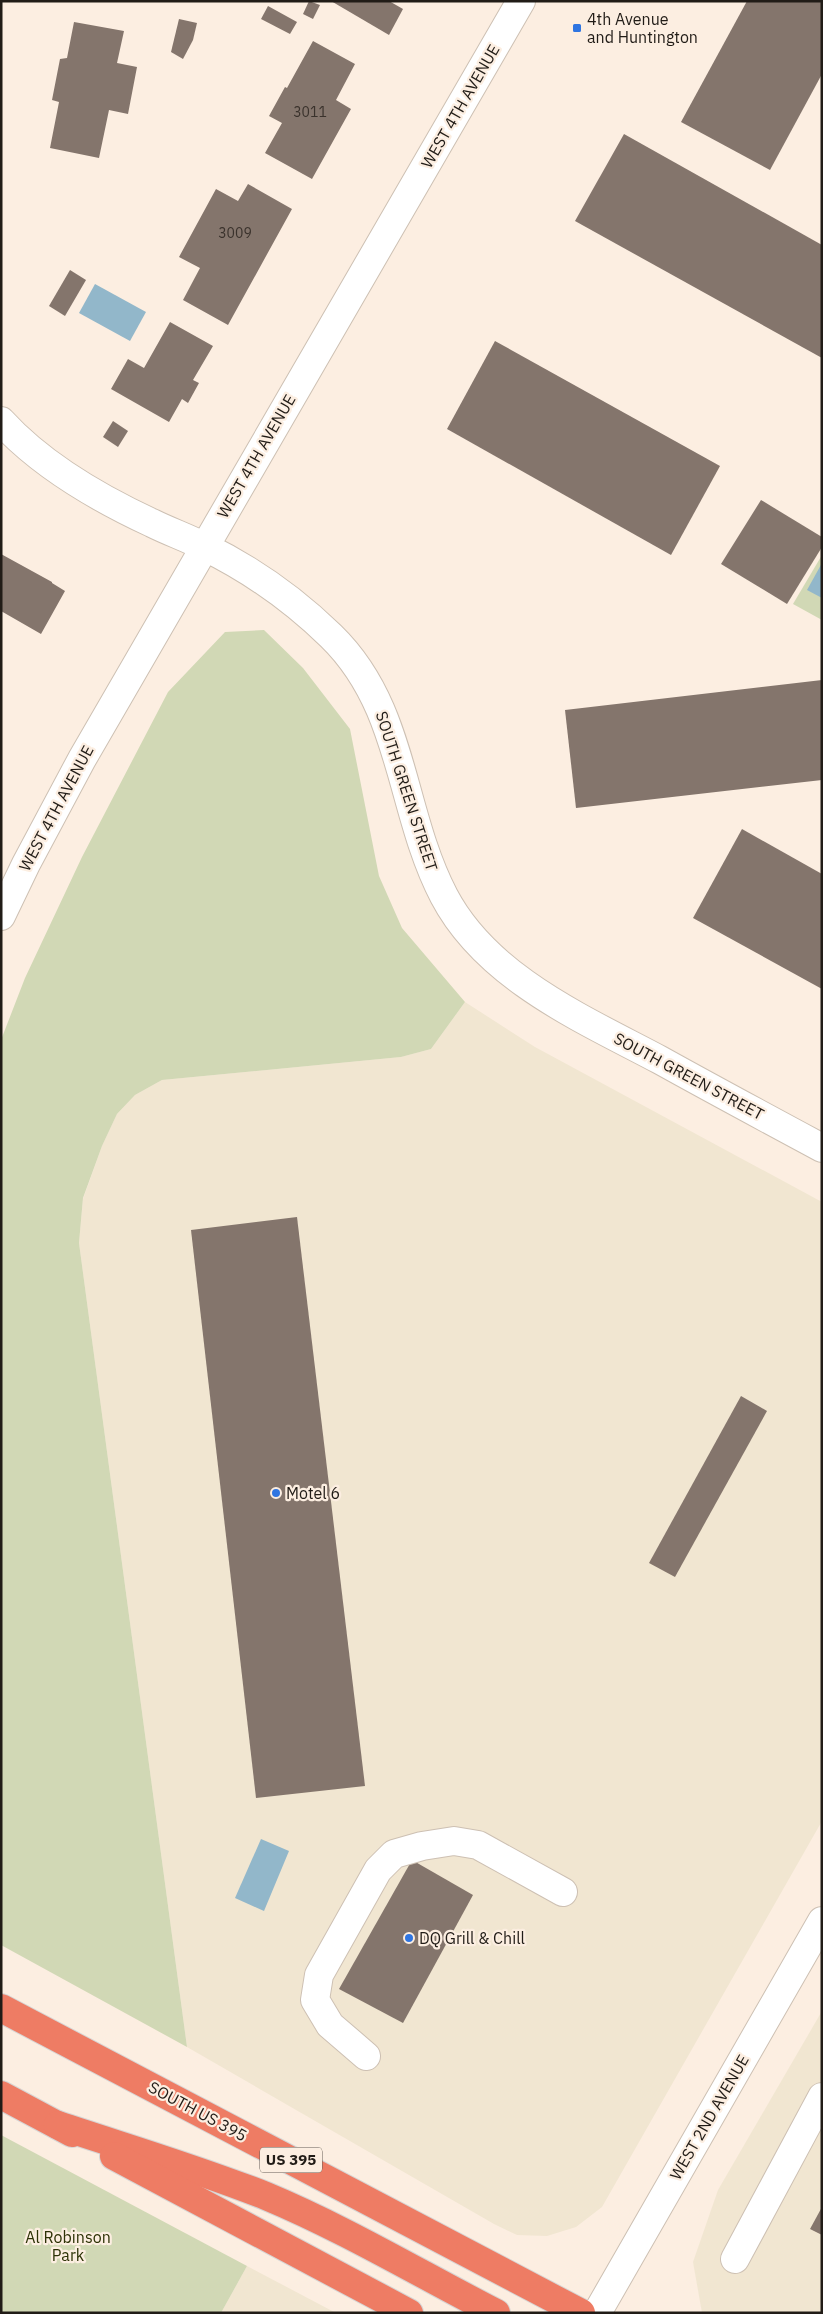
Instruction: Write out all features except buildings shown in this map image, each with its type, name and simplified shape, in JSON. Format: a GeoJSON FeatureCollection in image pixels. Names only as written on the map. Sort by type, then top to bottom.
{"type":"FeatureCollection","features":[{"type":"Feature","properties":{"kind":"highway","name":"SOUTH US 395"},"geometry":{"type":"LineString","coordinates":[[1,2008],[580,2313]]}},
{"type":"Feature","properties":{"kind":"highway"},"geometry":{"type":"LineString","coordinates":[[1,2094],[212,2210],[409,2313]]}},
{"type":"Feature","properties":{"kind":"highway"},"geometry":{"type":"LineString","coordinates":[[58,2125],[209,2174],[267,2197],[310,2216],[496,2313]]}},
{"type":"Feature","properties":{"kind":"street","name":"WEST 4TH AVENUE"},"geometry":{"type":"LineString","coordinates":[[1,916],[26,864],[82,759],[520,1]]}},
{"type":"Feature","properties":{"kind":"street","name":"SOUTH GREEN STREET"},"geometry":{"type":"LineString","coordinates":[[1,421],[14,435],[51,466],[151,523],[204,546],[258,577],[298,604],[334,639],[367,681],[384,714],[401,763],[418,836],[430,868],[445,899],[458,918],[488,953],[516,977],[596,1026],[822,1148]]}},
{"type":"Feature","properties":{"kind":"street"},"geometry":{"type":"LineString","coordinates":[[366,2056],[330,2024],[315,2000],[319,1975],[378,1870],[394,1854],[422,1846],[454,1841],[478,1845],[563,1892]]}},
{"type":"Feature","properties":{"kind":"street","name":"WEST 2ND AVENUE"},"geometry":{"type":"LineString","coordinates":[[597,2313],[822,1921]]}},
{"type":"Feature","properties":{"kind":"street"},"geometry":{"type":"LineString","coordinates":[[735,2259],[822,2097]]}},
{"type":"Feature","properties":{"kind":"shaded area"},"geometry":{"type":"Polygon","coordinates":[[[465,1002],[535,1047],[822,1202],[822,1821],[602,2207],[576,2227],[547,2236],[517,2235],[494,2224],[187,2047],[79,1243],[83,1199],[102,1146],[117,1114],[135,1095],[162,1080],[401,1057],[431,1049],[465,1002]]]}},
{"type":"Feature","properties":{"kind":"shaded area"},"geometry":{"type":"Polygon","coordinates":[[[822,2011],[822,2313],[702,2313],[693,2262],[718,2190],[822,2011]]]}},
{"type":"Feature","properties":{"kind":"shaded area"},"geometry":{"type":"Polygon","coordinates":[[[247,2266],[336,2313],[221,2313],[247,2266]]]}},
{"type":"Feature","properties":{"kind":"green space"},"geometry":{"type":"Polygon","coordinates":[[[822,555],[822,620],[793,604],[822,555]]]}},
{"type":"Feature","properties":{"kind":"green space"},"geometry":{"type":"Polygon","coordinates":[[[264,630],[303,668],[350,729],[379,876],[402,928],[465,1002],[431,1049],[401,1057],[162,1080],[135,1095],[117,1114],[102,1146],[83,1198],[79,1243],[187,2047],[1,1945],[1,1040],[25,978],[82,857],[168,692],[225,632],[264,630]]]}},
{"type":"Feature","properties":{"kind":"green space","name":"Al Robinson Park"},"geometry":{"type":"Polygon","coordinates":[[[1,2135],[247,2266],[221,2313],[1,2313],[1,2135]]]}},
{"type":"Feature","properties":{"kind":"water"},"geometry":{"type":"Polygon","coordinates":[[[95,284],[146,312],[130,341],[79,313],[95,284]]]}},
{"type":"Feature","properties":{"kind":"water"},"geometry":{"type":"Polygon","coordinates":[[[822,563],[822,598],[807,590],[822,563]]]}},
{"type":"Feature","properties":{"kind":"water"},"geometry":{"type":"Polygon","coordinates":[[[261,1839],[289,1851],[264,1911],[235,1898],[261,1839]]]}},
{"type":"Feature","properties":{"kind":"place","name":"4th Avenue and Huntington"},"geometry":{"type":"Point","coordinates":[577,28]}},
{"type":"Feature","properties":{"kind":"place","name":"Motel 6"},"geometry":{"type":"Point","coordinates":[276,1493]}},
{"type":"Feature","properties":{"kind":"place","name":"DQ Grill & Chill"},"geometry":{"type":"Point","coordinates":[409,1938]}}]}
